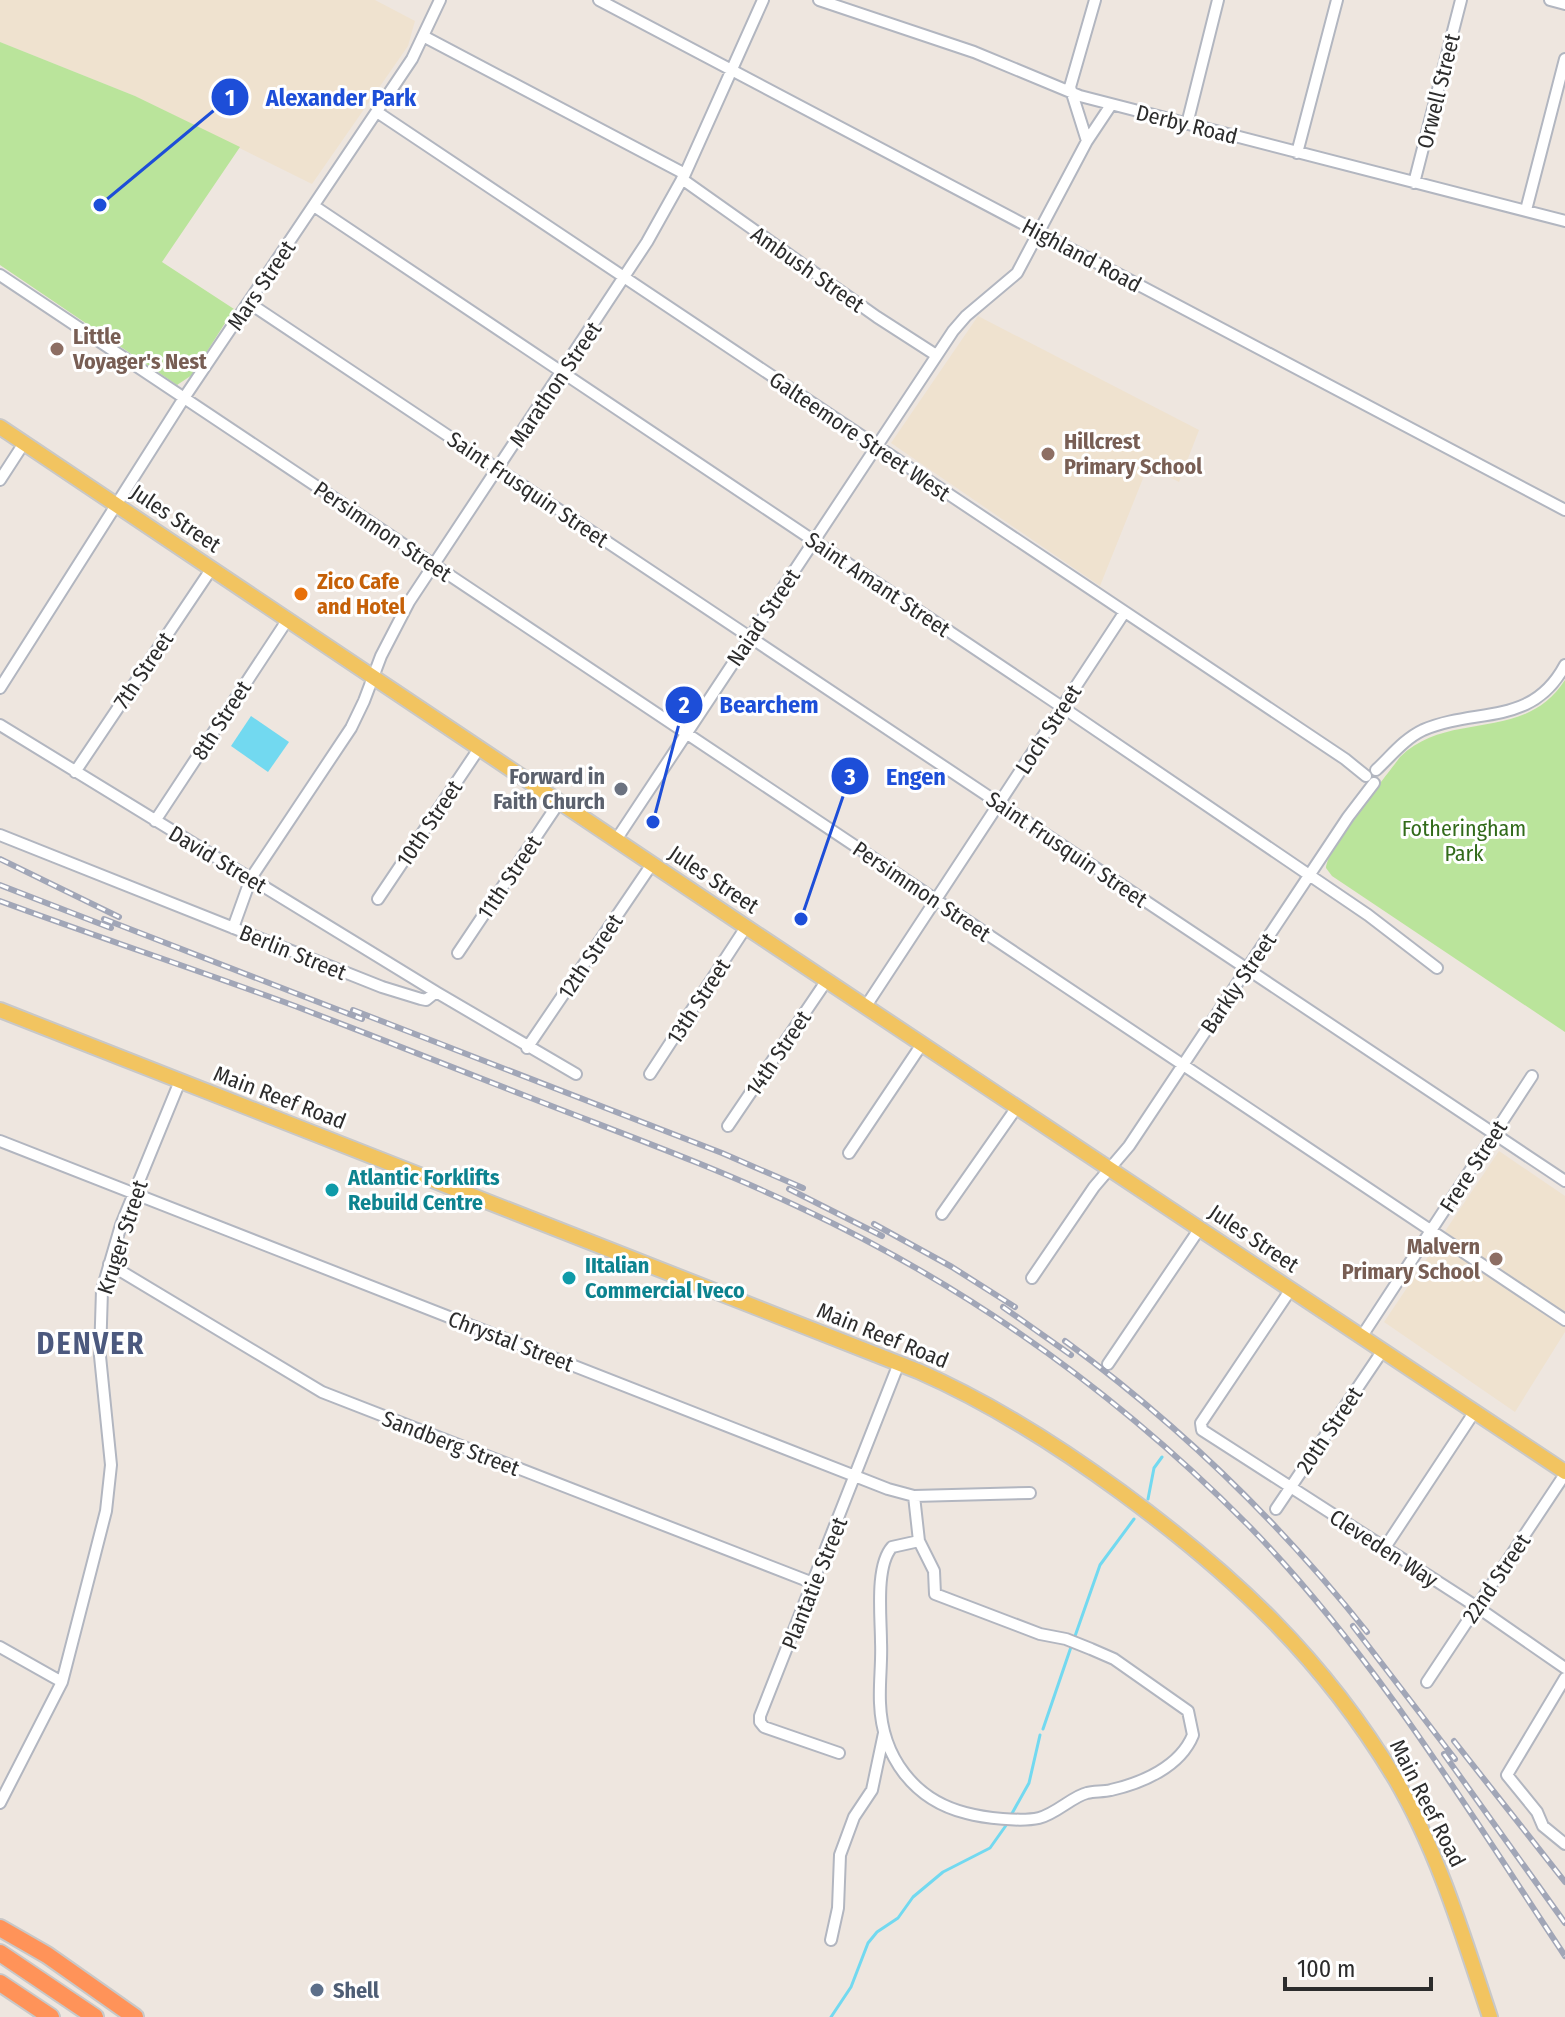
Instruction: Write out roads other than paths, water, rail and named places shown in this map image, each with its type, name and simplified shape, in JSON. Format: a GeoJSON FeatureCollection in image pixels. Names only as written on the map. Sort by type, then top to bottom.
{"type":"FeatureCollection","features":[{"type":"Feature","properties":{"kind":"highway"},"geometry":{"type":"LineString","coordinates":[[0,1928],[47,1955],[135,2017]]}},
{"type":"Feature","properties":{"kind":"highway"},"geometry":{"type":"LineString","coordinates":[[0,1953],[95,2017]]}},
{"type":"Feature","properties":{"kind":"highway"},"geometry":{"type":"LineString","coordinates":[[0,1983],[51,2017]]}},
{"type":"Feature","properties":{"kind":"main road","name":"Jules Street"},"geometry":{"type":"LineString","coordinates":[[0,427],[1565,1473]]}},
{"type":"Feature","properties":{"kind":"main road","name":"Main Reef Road"},"geometry":{"type":"LineString","coordinates":[[0,1010],[899,1363],[977,1399],[1039,1434],[1162,1523],[1224,1573],[1281,1627],[1329,1682],[1396,1782],[1442,1876],[1490,2017]]}},
{"type":"Feature","properties":{"kind":"street","name":"Mars Street"},"geometry":{"type":"LineString","coordinates":[[0,688],[184,398],[377,112],[423,36],[440,0]]}},
{"type":"Feature","properties":{"kind":"street","name":"Highland Road"},"geometry":{"type":"LineString","coordinates":[[599,0],[1565,510]]}},
{"type":"Feature","properties":{"kind":"street","name":"Marathon Street"},"geometry":{"type":"LineString","coordinates":[[251,878],[351,728],[372,675],[402,614],[625,279],[684,176],[763,0]]}},
{"type":"Feature","properties":{"kind":"street","name":"Derby Road"},"geometry":{"type":"LineString","coordinates":[[819,0],[974,52],[1111,105],[1565,221]]}},
{"type":"Feature","properties":{"kind":"street"},"geometry":{"type":"LineString","coordinates":[[1087,141],[1070,82],[1095,0]]}},
{"type":"Feature","properties":{"kind":"street"},"geometry":{"type":"LineString","coordinates":[[1187,124],[1218,0]]}},
{"type":"Feature","properties":{"kind":"street"},"geometry":{"type":"LineString","coordinates":[[1297,153],[1337,0]]}},
{"type":"Feature","properties":{"kind":"street","name":"Orwell Street"},"geometry":{"type":"LineString","coordinates":[[1414,183],[1461,0]]}},
{"type":"Feature","properties":{"kind":"street"},"geometry":{"type":"LineString","coordinates":[[1550,0],[1565,4]]}},
{"type":"Feature","properties":{"kind":"street","name":"Ambush Street"},"geometry":{"type":"LineString","coordinates":[[423,36],[684,176],[877,317],[936,355]]}},
{"type":"Feature","properties":{"kind":"street"},"geometry":{"type":"LineString","coordinates":[[1526,210],[1565,59]]}},
{"type":"Feature","properties":{"kind":"street","name":"Naiad Street"},"geometry":{"type":"LineString","coordinates":[[616,840],[936,355],[966,316],[1013,279],[1087,141],[1111,105]]}},
{"type":"Feature","properties":{"kind":"street","name":"Galteemore Street West"},"geometry":{"type":"LineString","coordinates":[[377,112],[1124,613],[1373,776]]}},
{"type":"Feature","properties":{"kind":"street","name":"Saint Amant Street"},"geometry":{"type":"LineString","coordinates":[[314,206],[1310,875],[1437,968]]}},
{"type":"Feature","properties":{"kind":"street","name":"Persimmon Street"},"geometry":{"type":"LineString","coordinates":[[0,275],[1565,1320]]}},
{"type":"Feature","properties":{"kind":"street","name":"Saint Frusquin Street"},"geometry":{"type":"LineString","coordinates":[[249,303],[1565,1181]]}},
{"type":"Feature","properties":{"kind":"street"},"geometry":{"type":"LineString","coordinates":[[0,480],[24,443]]}},
{"type":"Feature","properties":{"kind":"street","name":"7th Street"},"geometry":{"type":"LineString","coordinates":[[75,772],[212,568]]}},
{"type":"Feature","properties":{"kind":"street","name":"Loch Street"},"geometry":{"type":"LineString","coordinates":[[866,1006],[1124,613]]}},
{"type":"Feature","properties":{"kind":"street","name":"8th Street"},"geometry":{"type":"LineString","coordinates":[[155,821],[288,619]]}},
{"type":"Feature","properties":{"kind":"street","name":"Barkly Street"},"geometry":{"type":"LineString","coordinates":[[1032,1278],[1183,1065],[1363,796],[1373,776],[1407,740],[1425,729],[1505,712],[1532,702],[1549,689],[1565,665]]}},
{"type":"Feature","properties":{"kind":"street","name":"David Street"},"geometry":{"type":"LineString","coordinates":[[0,725],[436,992]]}},
{"type":"Feature","properties":{"kind":"street","name":"10th Street"},"geometry":{"type":"LineString","coordinates":[[378,899],[480,747]]}},
{"type":"Feature","properties":{"kind":"street","name":"11th Street"},"geometry":{"type":"LineString","coordinates":[[458,953],[560,801]]}},
{"type":"Feature","properties":{"kind":"street","name":"Berlin Street"},"geometry":{"type":"LineString","coordinates":[[0,835],[382,987],[426,1000],[436,992]]}},
{"type":"Feature","properties":{"kind":"street","name":"12th Street"},"geometry":{"type":"LineString","coordinates":[[527,1048],[652,864]]}},
{"type":"Feature","properties":{"kind":"street"},"geometry":{"type":"LineString","coordinates":[[233,928],[251,878]]}},
{"type":"Feature","properties":{"kind":"street","name":"13th Street"},"geometry":{"type":"LineString","coordinates":[[650,1074],[746,927]]}},
{"type":"Feature","properties":{"kind":"street","name":"14th Street"},"geometry":{"type":"LineString","coordinates":[[728,1126],[827,980]]}},
{"type":"Feature","properties":{"kind":"street"},"geometry":{"type":"LineString","coordinates":[[436,992],[576,1074]]}},
{"type":"Feature","properties":{"kind":"street"},"geometry":{"type":"LineString","coordinates":[[849,1153],[922,1044]]}},
{"type":"Feature","properties":{"kind":"street","name":"Frere Street"},"geometry":{"type":"LineString","coordinates":[[1362,1336],[1532,1076]]}},
{"type":"Feature","properties":{"kind":"street","name":"Kruger Street"},"geometry":{"type":"LineString","coordinates":[[0,1803],[62,1682],[106,1511],[110,1483],[110,1440],[100,1356],[100,1304],[109,1264],[134,1193],[180,1081]]}},
{"type":"Feature","properties":{"kind":"street"},"geometry":{"type":"LineString","coordinates":[[942,1214],[1017,1107]]}},
{"type":"Feature","properties":{"kind":"street","name":"Chrystal Street"},"geometry":{"type":"LineString","coordinates":[[0,1141],[855,1477],[914,1496],[1030,1493]]}},
{"type":"Feature","properties":{"kind":"street"},"geometry":{"type":"LineString","coordinates":[[1108,1364],[1200,1228]]}},
{"type":"Feature","properties":{"kind":"street","name":"Sandberg Street"},"geometry":{"type":"LineString","coordinates":[[109,1264],[322,1392],[813,1583]]}},
{"type":"Feature","properties":{"kind":"street","name":"Cleveden Way"},"geometry":{"type":"LineString","coordinates":[[1291,1289],[1201,1423],[1202,1430],[1477,1607],[1565,1668]]}},
{"type":"Feature","properties":{"kind":"street","name":"20th Street"},"geometry":{"type":"LineString","coordinates":[[1276,1509],[1383,1350]]}},
{"type":"Feature","properties":{"kind":"street","name":"Plantatie Street"},"geometry":{"type":"LineString","coordinates":[[839,1753],[764,1727],[760,1716],[899,1363]]}},
{"type":"Feature","properties":{"kind":"street"},"geometry":{"type":"LineString","coordinates":[[1384,1549],[1475,1411]]}},
{"type":"Feature","properties":{"kind":"street","name":"22nd Street"},"geometry":{"type":"LineString","coordinates":[[1427,1682],[1565,1473]]}},
{"type":"Feature","properties":{"kind":"street"},"geometry":{"type":"LineString","coordinates":[[914,1496],[919,1541],[934,1571],[934,1591],[938,1597],[1040,1634],[1066,1639],[1114,1659],[1185,1708],[1190,1716],[1193,1735],[1186,1748],[1159,1773],[1111,1790],[1083,1794],[1046,1815],[1026,1819],[970,1815],[935,1802],[906,1778],[889,1747],[880,1705],[880,1604],[885,1561],[892,1547],[919,1541]]}},
{"type":"Feature","properties":{"kind":"street"},"geometry":{"type":"LineString","coordinates":[[0,1647],[62,1682]]}},
{"type":"Feature","properties":{"kind":"street"},"geometry":{"type":"LineString","coordinates":[[1565,1678],[1507,1775],[1543,1826],[1565,1844]]}},
{"type":"Feature","properties":{"kind":"street"},"geometry":{"type":"LineString","coordinates":[[831,1940],[838,1908],[840,1855],[854,1817],[872,1790],[884,1731]]}},
{"type":"Feature","properties":{"kind":"water"},"geometry":{"type":"Polygon","coordinates":[[[251,716],[289,742],[268,772],[231,746],[251,716]]]}},
{"type":"Feature","properties":{"kind":"waterway"},"geometry":{"type":"LineString","coordinates":[[1148,1499],[1154,1468],[1162,1457]]}},
{"type":"Feature","properties":{"kind":"waterway"},"geometry":{"type":"LineString","coordinates":[[1074,1639],[1100,1565],[1134,1519]]}},
{"type":"Feature","properties":{"kind":"waterway"},"geometry":{"type":"LineString","coordinates":[[1043,1729],[1071,1647]]}},
{"type":"Feature","properties":{"kind":"waterway"},"geometry":{"type":"LineString","coordinates":[[1010,1817],[1029,1783],[1040,1735]]}},
{"type":"Feature","properties":{"kind":"waterway"},"geometry":{"type":"LineString","coordinates":[[831,2017],[851,1987],[868,1943],[877,1932],[898,1918],[913,1897],[943,1872],[990,1848],[1007,1824]]}},
{"type":"Feature","properties":{"kind":"railway"},"geometry":{"type":"LineString","coordinates":[[0,859],[119,917]]}},
{"type":"Feature","properties":{"kind":"railway"},"geometry":{"type":"LineString","coordinates":[[0,885],[111,928]]}},
{"type":"Feature","properties":{"kind":"railway"},"geometry":{"type":"LineString","coordinates":[[0,901],[295,1006],[703,1165],[864,1240],[924,1273],[1039,1347],[1094,1388],[1198,1476],[1293,1573],[1416,1732],[1565,1956]]}},
{"type":"Feature","properties":{"kind":"railway"},"geometry":{"type":"LineString","coordinates":[[104,919],[362,1019]]}},
{"type":"Feature","properties":{"kind":"railway"},"geometry":{"type":"LineString","coordinates":[[353,1010],[722,1153],[803,1188]]}},
{"type":"Feature","properties":{"kind":"railway"},"geometry":{"type":"LineString","coordinates":[[789,1189],[882,1236]]}},
{"type":"Feature","properties":{"kind":"railway"},"geometry":{"type":"LineString","coordinates":[[874,1224],[952,1267],[1015,1307]]}},
{"type":"Feature","properties":{"kind":"railway"},"geometry":{"type":"LineString","coordinates":[[1003,1307],[1071,1355]]}},
{"type":"Feature","properties":{"kind":"railway"},"geometry":{"type":"LineString","coordinates":[[1065,1341],[1147,1406],[1225,1476],[1299,1552],[1367,1632]]}},
{"type":"Feature","properties":{"kind":"railway"},"geometry":{"type":"LineString","coordinates":[[1353,1626],[1455,1759]]}},
{"type":"Feature","properties":{"kind":"railway"},"geometry":{"type":"LineString","coordinates":[[1454,1741],[1565,1882]]}},
{"type":"Feature","properties":{"kind":"railway"},"geometry":{"type":"LineString","coordinates":[[1444,1754],[1565,1923]]}},
{"type":"Feature","properties":{"kind":"place","name":"Alexander Park"},"geometry":{"type":"Point","coordinates":[100,205]}},
{"type":"Feature","properties":{"kind":"place","name":"Little Voyager's Nest"},"geometry":{"type":"Point","coordinates":[57,349]}},
{"type":"Feature","properties":{"kind":"place","name":"Hillcrest Primary School"},"geometry":{"type":"Point","coordinates":[1048,454]}},
{"type":"Feature","properties":{"kind":"place","name":"Zico Cafe and Hotel"},"geometry":{"type":"Point","coordinates":[301,594]}},
{"type":"Feature","properties":{"kind":"place","name":"Forward in Faith Church"},"geometry":{"type":"Point","coordinates":[621,789]}},
{"type":"Feature","properties":{"kind":"place","name":"Bearchem"},"geometry":{"type":"Point","coordinates":[653,822]}},
{"type":"Feature","properties":{"kind":"place","name":"Engen"},"geometry":{"type":"Point","coordinates":[801,919]}},
{"type":"Feature","properties":{"kind":"place","name":"Atlantic Forklifts Rebuild Centre"},"geometry":{"type":"Point","coordinates":[332,1190]}},
{"type":"Feature","properties":{"kind":"place","name":"Malvern Primary School"},"geometry":{"type":"Point","coordinates":[1496,1259]}},
{"type":"Feature","properties":{"kind":"place","name":"IItalian Commercial Iveco"},"geometry":{"type":"Point","coordinates":[569,1278]}},
{"type":"Feature","properties":{"kind":"place","name":"Shell"},"geometry":{"type":"Point","coordinates":[317,1990]}},
{"type":"Feature","properties":{"kind":"district","name":"DENVER"},"geometry":{"type":"Point","coordinates":[91,1344]}},
{"type":"Feature","properties":{"kind":"park label","name":"Fotheringham Park"},"geometry":{"type":"Point","coordinates":[1464,840]}}]}
